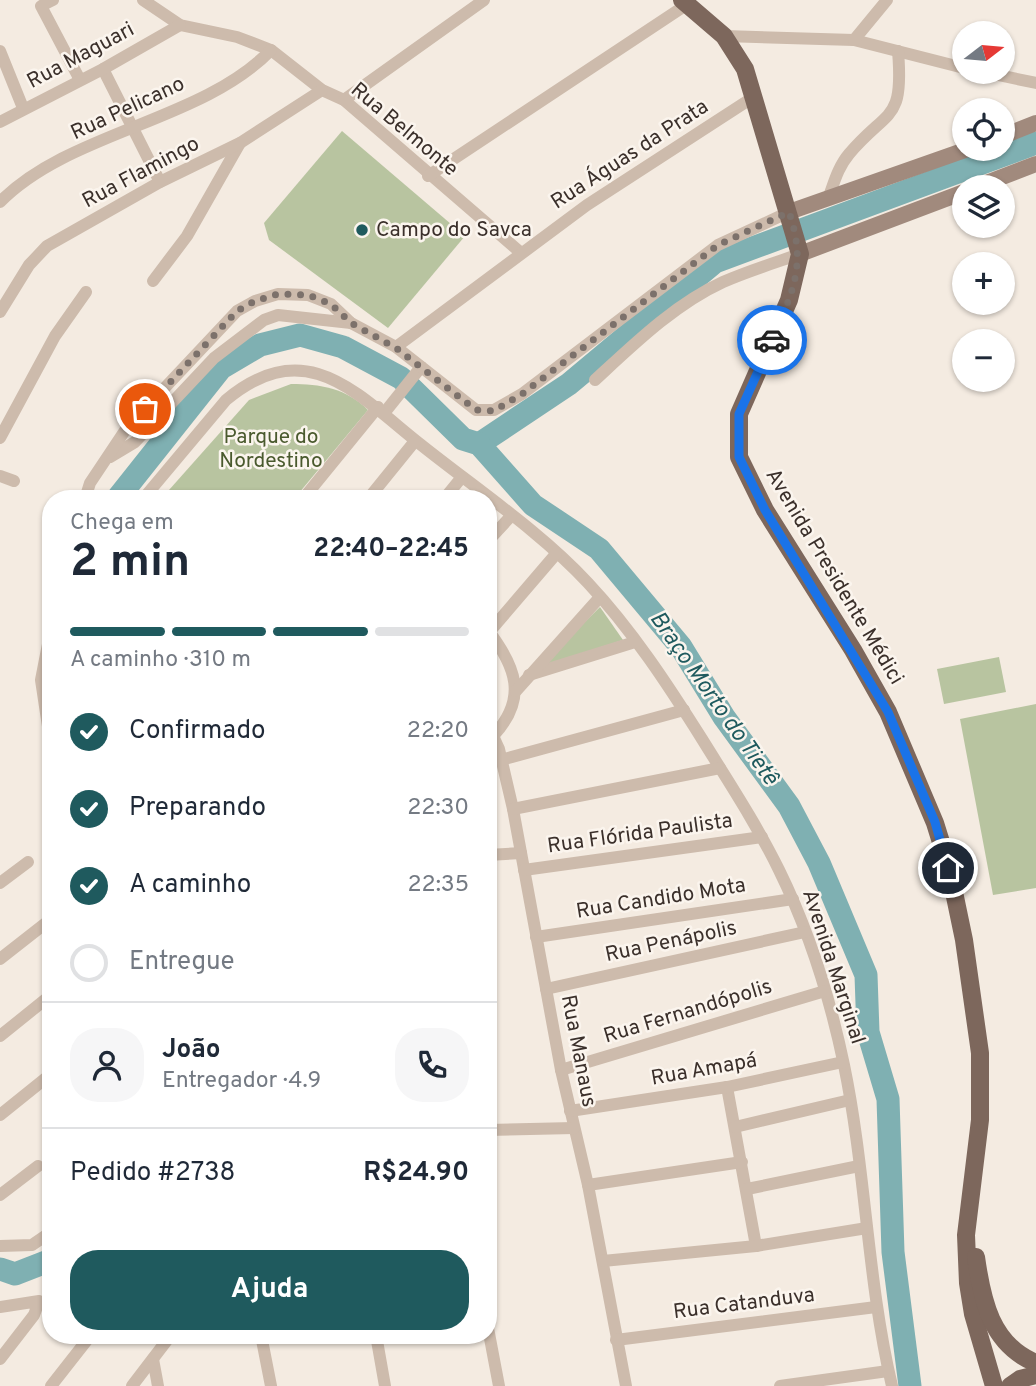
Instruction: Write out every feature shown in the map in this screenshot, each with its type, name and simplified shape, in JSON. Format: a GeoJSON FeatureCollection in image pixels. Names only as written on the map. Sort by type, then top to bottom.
{"type":"FeatureCollection","features":[{"type":"Feature","properties":{"kind":"main road","name":"Avenida Presidente Médici"},"geometry":{"type":"LineString","coordinates":[[684,2],[724,36],[745,69],[799,248],[789,300],[739,414],[739,457],[765,510],[888,712],[935,822],[962,928],[977,1017],[980,1108],[965,1255],[968,1283],[994,1386]]}},
{"type":"Feature","properties":{"kind":"main road","name":"Avenida Presidente Médici"},"geometry":{"type":"LineString","coordinates":[[970,1208],[979,1279],[991,1322],[1016,1352],[1036,1363]]}},
{"type":"Feature","properties":{"kind":"main road"},"geometry":{"type":"LineString","coordinates":[[1010,1386],[1020,1379],[1036,1375]]}},
{"type":"Feature","properties":{"kind":"street","name":"Rua Belmonte"},"geometry":{"type":"LineString","coordinates":[[143,0],[180,25],[237,37],[271,50],[322,90],[344,100],[428,176],[520,252]]}},
{"type":"Feature","properties":{"kind":"street"},"geometry":{"type":"LineString","coordinates":[[344,100],[484,0]]}},
{"type":"Feature","properties":{"kind":"street"},"geometry":{"type":"LineString","coordinates":[[854,40],[887,0]]}},
{"type":"Feature","properties":{"kind":"street"},"geometry":{"type":"LineString","coordinates":[[428,176],[684,2]]}},
{"type":"Feature","properties":{"kind":"street"},"geometry":{"type":"LineString","coordinates":[[47,3],[80,80]]}},
{"type":"Feature","properties":{"kind":"street","name":"Rua Maguari"},"geometry":{"type":"LineString","coordinates":[[0,122],[103,69],[180,25]]}},
{"type":"Feature","properties":{"kind":"street"},"geometry":{"type":"LineString","coordinates":[[724,36],[854,40],[952,65]]}},
{"type":"Feature","properties":{"kind":"street","name":"Rua Pelicano"},"geometry":{"type":"LineString","coordinates":[[0,202],[36,172],[210,92],[258,63],[271,50]]}},
{"type":"Feature","properties":{"kind":"street"},"geometry":{"type":"LineString","coordinates":[[0,51],[23,108]]}},
{"type":"Feature","properties":{"kind":"street"},"geometry":{"type":"LineString","coordinates":[[828,199],[838,170],[850,153],[888,119],[898,98],[898,51]]}},
{"type":"Feature","properties":{"kind":"street"},"geometry":{"type":"LineString","coordinates":[[103,69],[160,181]]}},
{"type":"Feature","properties":{"kind":"street"},"geometry":{"type":"LineString","coordinates":[[1015,79],[1036,83]]}},
{"type":"Feature","properties":{"kind":"street","name":"Rua Flamingo"},"geometry":{"type":"LineString","coordinates":[[0,312],[29,265],[47,247],[160,181],[240,143],[322,90]]}},
{"type":"Feature","properties":{"kind":"street","name":"Rua Águas da Prata"},"geometry":{"type":"LineString","coordinates":[[396,348],[520,252],[752,98]]}},
{"type":"Feature","properties":{"kind":"street"},"geometry":{"type":"LineString","coordinates":[[1015,131],[1036,123]]}},
{"type":"Feature","properties":{"kind":"street"},"geometry":{"type":"LineString","coordinates":[[153,281],[187,236],[240,143]]}},
{"type":"Feature","properties":{"kind":"street"},"geometry":{"type":"LineString","coordinates":[[88,490],[126,429],[237,311],[255,301],[278,294],[308,295],[331,304],[351,323],[396,348],[467,406],[484,412],[494,411],[522,394],[718,245],[791,218],[828,199],[952,155]]}},
{"type":"Feature","properties":{"kind":"street"},"geometry":{"type":"LineString","coordinates":[[1007,175],[1036,164]]}},
{"type":"Feature","properties":{"kind":"street"},"geometry":{"type":"LineString","coordinates":[[595,380],[663,320],[723,282],[799,248],[952,196]]}},
{"type":"Feature","properties":{"kind":"street"},"geometry":{"type":"LineString","coordinates":[[0,438],[55,336],[86,292]]}},
{"type":"Feature","properties":{"kind":"street"},"geometry":{"type":"LineString","coordinates":[[109,457],[135,442],[214,358],[264,320],[278,315],[308,316],[351,323]]}},
{"type":"Feature","properties":{"kind":"street"},"geometry":{"type":"LineString","coordinates":[[311,490],[421,367]]}},
{"type":"Feature","properties":{"kind":"street","name":"Avenida Marginal"},"geometry":{"type":"LineString","coordinates":[[151,490],[226,400],[258,379],[303,371],[338,380],[381,409],[478,490]]}},
{"type":"Feature","properties":{"kind":"street"},"geometry":{"type":"LineString","coordinates":[[375,490],[415,440]]}},
{"type":"Feature","properties":{"kind":"street"},"geometry":{"type":"LineString","coordinates":[[0,477],[14,481]]}},
{"type":"Feature","properties":{"kind":"street"},"geometry":{"type":"LineString","coordinates":[[451,490],[462,477]]}},
{"type":"Feature","properties":{"kind":"street","name":"Avenida Marginal"},"geometry":{"type":"LineString","coordinates":[[497,505],[556,554],[600,597],[635,642],[684,710],[720,768],[762,838],[793,898],[825,991],[843,1062],[876,1307],[892,1386]]}},
{"type":"Feature","properties":{"kind":"street"},"geometry":{"type":"LineString","coordinates":[[497,531],[511,516]]}},
{"type":"Feature","properties":{"kind":"street"},"geometry":{"type":"LineString","coordinates":[[497,622],[556,554]]}},
{"type":"Feature","properties":{"kind":"street"},"geometry":{"type":"LineString","coordinates":[[497,726],[509,716],[516,691],[528,675],[600,597]]}},
{"type":"Feature","properties":{"kind":"street"},"geometry":{"type":"LineString","coordinates":[[528,675],[635,642]]}},
{"type":"Feature","properties":{"kind":"street"},"geometry":{"type":"LineString","coordinates":[[497,643],[506,657],[516,691]]}},
{"type":"Feature","properties":{"kind":"street"},"geometry":{"type":"LineString","coordinates":[[501,760],[684,710]]}},
{"type":"Feature","properties":{"kind":"street","name":"Rua Manaus"},"geometry":{"type":"LineString","coordinates":[[497,750],[513,809],[561,1070],[588,1185],[626,1386]]}},
{"type":"Feature","properties":{"kind":"street"},"geometry":{"type":"LineString","coordinates":[[513,809],[720,768]]}},
{"type":"Feature","properties":{"kind":"street","name":"Rua Flórida Paulista"},"geometry":{"type":"LineString","coordinates":[[524,870],[762,838]]}},
{"type":"Feature","properties":{"kind":"street"},"geometry":{"type":"LineString","coordinates":[[497,854],[521,853]]}},
{"type":"Feature","properties":{"kind":"street"},"geometry":{"type":"LineString","coordinates":[[0,883],[28,862]]}},
{"type":"Feature","properties":{"kind":"street","name":"Rua Candido Mota"},"geometry":{"type":"LineString","coordinates":[[536,937],[793,898]]}},
{"type":"Feature","properties":{"kind":"street"},"geometry":{"type":"LineString","coordinates":[[0,959],[42,926]]}},
{"type":"Feature","properties":{"kind":"street","name":"Rua Penápolis"},"geometry":{"type":"LineString","coordinates":[[546,989],[805,932]]}},
{"type":"Feature","properties":{"kind":"street","name":"Rua Fernandópolis"},"geometry":{"type":"LineString","coordinates":[[561,1070],[825,991]]}},
{"type":"Feature","properties":{"kind":"street"},"geometry":{"type":"LineString","coordinates":[[0,1036],[42,1002]]}},
{"type":"Feature","properties":{"kind":"street","name":"Rua Amapá"},"geometry":{"type":"LineString","coordinates":[[570,1111],[727,1087],[843,1062]]}},
{"type":"Feature","properties":{"kind":"street"},"geometry":{"type":"LineString","coordinates":[[0,1115],[42,1081]]}},
{"type":"Feature","properties":{"kind":"street"},"geometry":{"type":"LineString","coordinates":[[727,1087],[756,1245]]}},
{"type":"Feature","properties":{"kind":"street"},"geometry":{"type":"LineString","coordinates":[[735,1127],[850,1100]]}},
{"type":"Feature","properties":{"kind":"street"},"geometry":{"type":"LineString","coordinates":[[497,1130],[574,1128]]}},
{"type":"Feature","properties":{"kind":"street"},"geometry":{"type":"LineString","coordinates":[[588,1185],[742,1162]]}},
{"type":"Feature","properties":{"kind":"street"},"geometry":{"type":"LineString","coordinates":[[0,1195],[38,1166]]}},
{"type":"Feature","properties":{"kind":"street"},"geometry":{"type":"LineString","coordinates":[[747,1189],[859,1166]]}},
{"type":"Feature","properties":{"kind":"street"},"geometry":{"type":"LineString","coordinates":[[603,1261],[756,1245],[867,1228]]}},
{"type":"Feature","properties":{"kind":"street"},"geometry":{"type":"LineString","coordinates":[[0,1246],[32,1245],[42,1238]]}},
{"type":"Feature","properties":{"kind":"street"},"geometry":{"type":"LineString","coordinates":[[0,1307],[34,1303],[42,1298]]}},
{"type":"Feature","properties":{"kind":"street"},"geometry":{"type":"LineString","coordinates":[[0,1359],[34,1315],[34,1303]]}},
{"type":"Feature","properties":{"kind":"street","name":"Rua Catanduva"},"geometry":{"type":"LineString","coordinates":[[616,1340],[876,1307]]}},
{"type":"Feature","properties":{"kind":"street"},"geometry":{"type":"LineString","coordinates":[[51,1386],[84,1344]]}},
{"type":"Feature","properties":{"kind":"street"},"geometry":{"type":"LineString","coordinates":[[132,1386],[164,1344]]}},
{"type":"Feature","properties":{"kind":"street"},"geometry":{"type":"LineString","coordinates":[[263,1344],[271,1386]]}},
{"type":"Feature","properties":{"kind":"street"},"geometry":{"type":"LineString","coordinates":[[378,1344],[386,1386]]}},
{"type":"Feature","properties":{"kind":"street"},"geometry":{"type":"LineString","coordinates":[[491,1344],[499,1386]]}},
{"type":"Feature","properties":{"kind":"street"},"geometry":{"type":"LineString","coordinates":[[153,1359],[158,1386]]}},
{"type":"Feature","properties":{"kind":"street"},"geometry":{"type":"LineString","coordinates":[[780,1386],[888,1371]]}},
{"type":"Feature","properties":{"kind":"green space","name":"Campo do Savca"},"geometry":{"type":"Polygon","coordinates":[[[342,131],[465,236],[388,328],[269,240],[264,223],[342,131]]]}},
{"type":"Feature","properties":{"kind":"green space","name":"Parque do Nordestino"},"geometry":{"type":"Polygon","coordinates":[[[291,384],[312,385],[342,392],[368,410],[301,490],[169,490],[249,400],[291,384]]]}},
{"type":"Feature","properties":{"kind":"green space"},"geometry":{"type":"Polygon","coordinates":[[[600,607],[623,640],[539,667],[600,607]]]}},
{"type":"Feature","properties":{"kind":"green space"},"geometry":{"type":"Polygon","coordinates":[[[999,657],[1006,692],[944,704],[937,669],[999,657]]]}},
{"type":"Feature","properties":{"kind":"green space"},"geometry":{"type":"Polygon","coordinates":[[[1036,704],[1036,888],[993,895],[960,719],[1036,704]]]}},
{"type":"Feature","properties":{"kind":"waterway"},"geometry":{"type":"LineString","coordinates":[[479,444],[569,384],[715,262],[1036,143]]}},
{"type":"Feature","properties":{"kind":"waterway","name":"Braço Morto do Tietê"},"geometry":{"type":"LineString","coordinates":[[124,490],[221,368],[260,345],[300,335],[343,347],[401,378],[463,439],[479,444],[533,505],[599,549],[681,647],[724,717],[789,806],[819,863],[866,975],[868,1032],[888,1099],[893,1252],[910,1386]]}},
{"type":"Feature","properties":{"kind":"waterway","name":"Braço Morto do Tietê"},"geometry":{"type":"LineString","coordinates":[[0,1269],[15,1274],[42,1264]]}},
{"type":"Feature","properties":{"kind":"way so far"},"geometry":{"type":"LineString","coordinates":[[145,409],[237,311],[255,301],[278,294],[308,295],[331,304],[351,323],[406,355],[467,406],[484,412],[494,411],[522,394],[718,245],[738,233],[789,212],[800,254],[797,278],[772,340]]}},
{"type":"Feature","properties":{"kind":"place","name":"Campo do Savca"},"geometry":{"type":"Point","coordinates":[362,230]}},
{"type":"Feature","properties":{"kind":"route"},"geometry":{"type":"LineString","coordinates":[[772,340],[739,414],[739,457],[765,510],[853,650],[888,712],[935,822],[948,868]]}}]}
